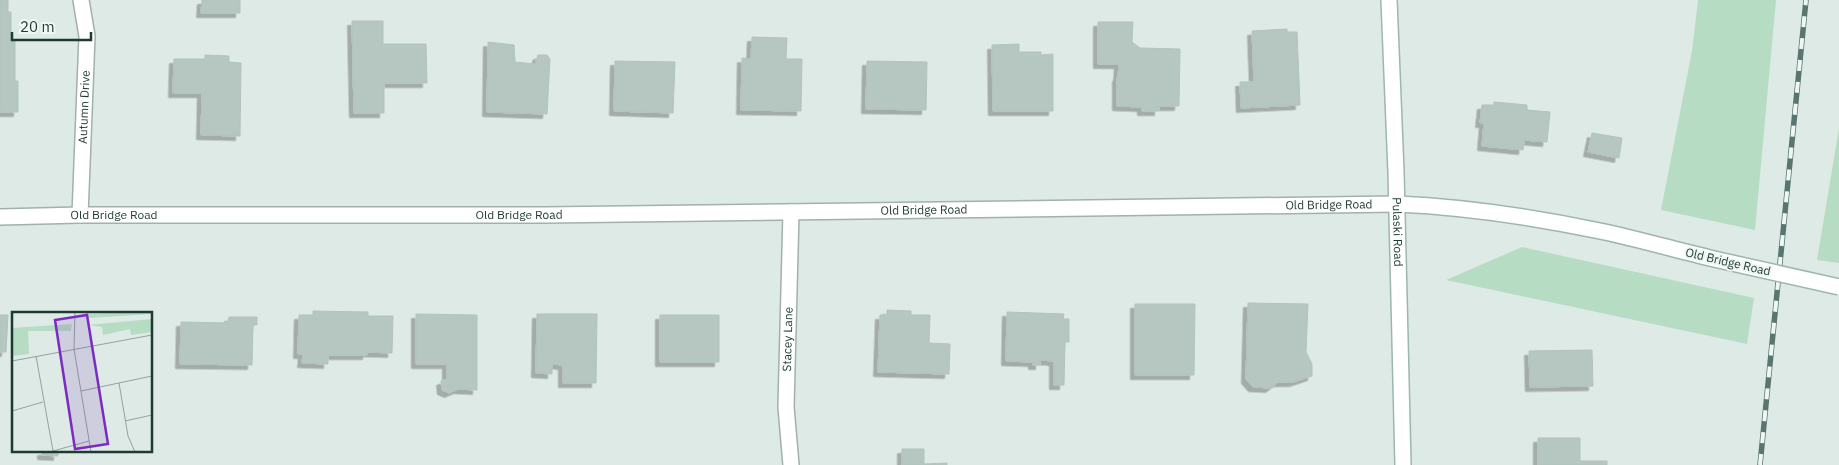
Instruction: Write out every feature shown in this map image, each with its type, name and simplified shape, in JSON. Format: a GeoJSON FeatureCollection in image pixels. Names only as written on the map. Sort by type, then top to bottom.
{"type":"FeatureCollection","features":[{"type":"Feature","properties":{"kind":"street","name":"Autumn Drive"},"geometry":{"type":"LineString","coordinates":[[80,215],[87,36],[81,0]]}},
{"type":"Feature","properties":{"kind":"street","name":"Pulaski Road"},"geometry":{"type":"LineString","coordinates":[[1389,0],[1397,204],[1403,465]]}},
{"type":"Feature","properties":{"kind":"street","name":"Old Bridge Road"},"geometry":{"type":"LineString","coordinates":[[0,217],[80,215],[515,215],[1397,204],[1444,206],[1518,216],[1600,231],[1839,287]]}},
{"type":"Feature","properties":{"kind":"street","name":"Stacey Lane"},"geometry":{"type":"LineString","coordinates":[[791,212],[786,406],[791,465]]}},
{"type":"Feature","properties":{"kind":"green space"},"geometry":{"type":"Polygon","coordinates":[[[1698,0],[1776,0],[1755,230],[1661,210],[1692,51],[1698,0]]]}},
{"type":"Feature","properties":{"kind":"green space"},"geometry":{"type":"Polygon","coordinates":[[[1839,128],[1839,263],[1817,260],[1839,128]]]}},
{"type":"Feature","properties":{"kind":"green space"},"geometry":{"type":"Polygon","coordinates":[[[1522,247],[1754,298],[1747,344],[1446,280],[1522,247]]]}},
{"type":"Feature","properties":{"kind":"building"},"geometry":{"type":"Polygon","coordinates":[[[0,0],[8,0],[8,12],[11,12],[11,41],[15,41],[15,81],[18,81],[18,112],[0,112],[0,0]]]}},
{"type":"Feature","properties":{"kind":"building"},"geometry":{"type":"Polygon","coordinates":[[[202,0],[240,0],[240,13],[201,13],[202,0]]]}},
{"type":"Feature","properties":{"kind":"building"},"geometry":{"type":"Polygon","coordinates":[[[352,21],[383,21],[383,44],[426,44],[427,83],[384,83],[384,113],[354,113],[352,21]]]}},
{"type":"Feature","properties":{"kind":"building"},"geometry":{"type":"Polygon","coordinates":[[[1098,22],[1133,22],[1132,42],[1140,48],[1180,49],[1179,106],[1159,106],[1159,111],[1142,111],[1142,107],[1117,106],[1119,64],[1098,64],[1098,22]]]}},
{"type":"Feature","properties":{"kind":"building"},"geometry":{"type":"Polygon","coordinates":[[[1287,29],[1287,32],[1297,32],[1300,105],[1241,108],[1240,82],[1254,82],[1252,31],[1287,29]]]}},
{"type":"Feature","properties":{"kind":"building"},"geometry":{"type":"Polygon","coordinates":[[[752,37],[787,38],[786,59],[802,59],[801,111],[741,110],[742,58],[751,59],[752,37]]]}},
{"type":"Feature","properties":{"kind":"building"},"geometry":{"type":"Polygon","coordinates":[[[488,42],[514,45],[515,62],[535,64],[538,55],[547,55],[550,59],[547,114],[487,112],[488,42]]]}},
{"type":"Feature","properties":{"kind":"building"},"geometry":{"type":"Polygon","coordinates":[[[1019,44],[1019,52],[1041,52],[1041,55],[1053,54],[1053,111],[993,111],[992,45],[1019,44]]]}},
{"type":"Feature","properties":{"kind":"building"},"geometry":{"type":"Polygon","coordinates":[[[205,55],[229,56],[229,62],[241,63],[240,136],[201,135],[202,93],[173,93],[174,59],[205,59],[205,55]]]}},
{"type":"Feature","properties":{"kind":"building"},"geometry":{"type":"Polygon","coordinates":[[[615,61],[675,62],[673,113],[614,111],[615,61]]]}},
{"type":"Feature","properties":{"kind":"building"},"geometry":{"type":"Polygon","coordinates":[[[867,61],[927,62],[926,110],[866,109],[867,61]]]}},
{"type":"Feature","properties":{"kind":"building"},"geometry":{"type":"Polygon","coordinates":[[[1494,102],[1527,105],[1527,110],[1550,112],[1547,142],[1524,140],[1523,150],[1482,146],[1484,123],[1480,123],[1482,105],[1494,105],[1494,102]]]}},
{"type":"Feature","properties":{"kind":"building"},"geometry":{"type":"Polygon","coordinates":[[[1592,133],[1622,138],[1619,158],[1588,152],[1592,133]]]}},
{"type":"Feature","properties":{"kind":"building"},"geometry":{"type":"Polygon","coordinates":[[[1248,303],[1308,304],[1306,352],[1312,364],[1312,376],[1294,382],[1278,382],[1270,388],[1253,387],[1246,379],[1248,303]]]}},
{"type":"Feature","properties":{"kind":"building"},"geometry":{"type":"Polygon","coordinates":[[[1135,304],[1195,304],[1194,375],[1135,375],[1135,304]]]}},
{"type":"Feature","properties":{"kind":"building"},"geometry":{"type":"Polygon","coordinates":[[[887,310],[911,311],[911,315],[930,315],[929,343],[950,344],[949,374],[878,372],[880,315],[887,315],[887,310]]]}},
{"type":"Feature","properties":{"kind":"building"},"geometry":{"type":"Polygon","coordinates":[[[313,311],[368,312],[368,316],[393,316],[392,353],[367,352],[367,355],[328,355],[328,364],[302,363],[303,354],[298,354],[299,315],[313,315],[313,311]]]}},
{"type":"Feature","properties":{"kind":"building"},"geometry":{"type":"Polygon","coordinates":[[[1007,312],[1064,314],[1063,319],[1069,319],[1069,342],[1065,342],[1064,385],[1054,385],[1054,361],[1040,360],[1040,365],[1033,365],[1033,362],[1006,361],[1007,312]]]}},
{"type":"Feature","properties":{"kind":"building"},"geometry":{"type":"Polygon","coordinates":[[[416,314],[477,315],[477,390],[458,389],[449,393],[442,390],[441,381],[447,379],[447,364],[416,364],[416,314]]]}},
{"type":"Feature","properties":{"kind":"building"},"geometry":{"type":"Polygon","coordinates":[[[537,314],[597,314],[596,383],[563,383],[563,365],[552,364],[552,374],[536,373],[537,314]]]}},
{"type":"Feature","properties":{"kind":"building"},"geometry":{"type":"Polygon","coordinates":[[[0,315],[8,315],[6,352],[0,352],[0,315]]]}},
{"type":"Feature","properties":{"kind":"building"},"geometry":{"type":"Polygon","coordinates":[[[660,315],[719,315],[719,362],[660,362],[660,315]]]}},
{"type":"Feature","properties":{"kind":"building"},"geometry":{"type":"Polygon","coordinates":[[[229,317],[257,317],[257,325],[253,325],[252,365],[180,364],[181,322],[228,323],[229,317]]]}},
{"type":"Feature","properties":{"kind":"building"},"geometry":{"type":"Polygon","coordinates":[[[1592,350],[1593,386],[1530,387],[1529,351],[1592,350]]]}},
{"type":"Feature","properties":{"kind":"building"},"geometry":{"type":"Polygon","coordinates":[[[1538,438],[1580,438],[1580,461],[1607,461],[1607,465],[1538,465],[1538,438]]]}},
{"type":"Feature","properties":{"kind":"building"},"geometry":{"type":"Polygon","coordinates":[[[902,449],[924,449],[924,464],[947,463],[947,465],[902,465],[902,449]]]}},
{"type":"Feature","properties":{"kind":"building"},"geometry":{"type":"Polygon","coordinates":[[[42,452],[58,452],[58,456],[42,455],[42,452]]]}},
{"type":"Feature","properties":{"kind":"railway"},"geometry":{"type":"LineString","coordinates":[[1760,465],[1806,0]]}}]}
